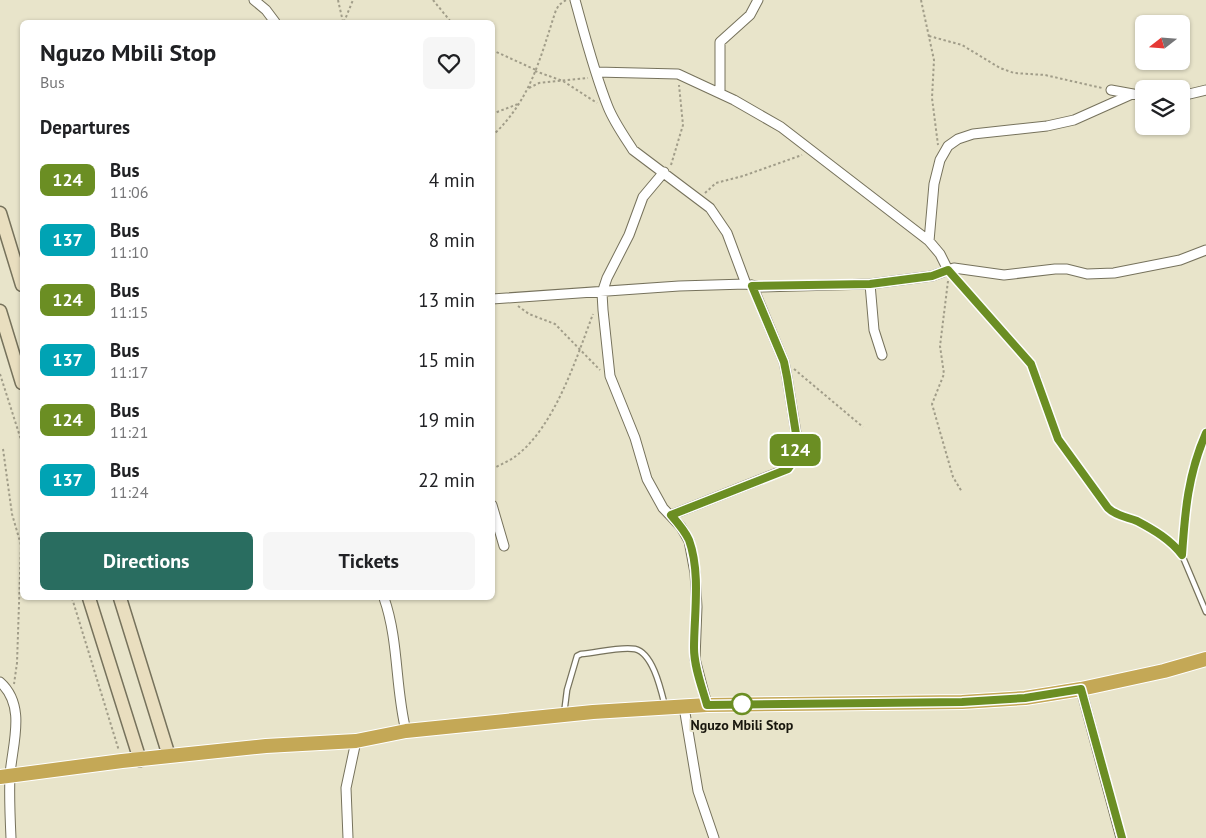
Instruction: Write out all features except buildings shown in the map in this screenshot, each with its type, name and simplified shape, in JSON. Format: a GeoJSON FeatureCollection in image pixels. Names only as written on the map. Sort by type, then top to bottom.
{"type":"FeatureCollection","features":[{"type":"Feature","properties":{"kind":"highway"},"geometry":{"type":"LineString","coordinates":[[5,777],[122,761],[266,746],[356,741],[406,731],[564,715],[707,705],[962,702],[1025,698],[1081,689],[1164,671],[1206,659]]}},
{"type":"Feature","properties":{"kind":"main road"},"geometry":{"type":"LineString","coordinates":[[0,213],[20,278]]}},
{"type":"Feature","properties":{"kind":"main road"},"geometry":{"type":"LineString","coordinates":[[0,311],[20,376]]}},
{"type":"Feature","properties":{"kind":"main road"},"geometry":{"type":"LineString","coordinates":[[90,600],[140,760]]}},
{"type":"Feature","properties":{"kind":"main road"},"geometry":{"type":"LineString","coordinates":[[121,600],[169,756]]}},
{"type":"Feature","properties":{"kind":"street"},"geometry":{"type":"LineString","coordinates":[[254,0],[266,10],[274,20]]}},
{"type":"Feature","properties":{"kind":"street"},"geometry":{"type":"LineString","coordinates":[[575,0],[596,74],[609,108],[633,150],[700,198],[715,214],[727,233],[784,362],[796,434],[795,459],[792,466],[780,473],[671,515]]}},
{"type":"Feature","properties":{"kind":"street"},"geometry":{"type":"LineString","coordinates":[[720,94],[720,42],[722,38],[750,16],[758,0]]}},
{"type":"Feature","properties":{"kind":"street"},"geometry":{"type":"LineString","coordinates":[[596,74],[664,72],[678,74],[775,124],[929,240],[940,254],[949,271]]}},
{"type":"Feature","properties":{"kind":"street"},"geometry":{"type":"LineString","coordinates":[[1112,90],[1135,95]]}},
{"type":"Feature","properties":{"kind":"street"},"geometry":{"type":"LineString","coordinates":[[1190,94],[1206,90]]}},
{"type":"Feature","properties":{"kind":"street"},"geometry":{"type":"LineString","coordinates":[[929,240],[934,184],[940,160],[948,146],[958,139],[973,134],[1047,126],[1074,120],[1130,95]]}},
{"type":"Feature","properties":{"kind":"street"},"geometry":{"type":"LineString","coordinates":[[665,173],[643,197],[629,235],[602,292],[610,376],[635,438],[652,490],[663,508],[681,527],[689,541],[695,573],[697,608],[695,659],[707,705]]}},
{"type":"Feature","properties":{"kind":"street"},"geometry":{"type":"LineString","coordinates":[[495,299],[679,286],[870,284],[932,276],[963,269],[1004,275],[1055,269],[1086,274],[1114,273],[1180,260],[1206,250]]}},
{"type":"Feature","properties":{"kind":"street"},"geometry":{"type":"LineString","coordinates":[[870,284],[874,330],[882,355]]}},
{"type":"Feature","properties":{"kind":"street"},"geometry":{"type":"LineString","coordinates":[[495,515],[504,546]]}},
{"type":"Feature","properties":{"kind":"street"},"geometry":{"type":"LineString","coordinates":[[385,600],[391,621],[401,711],[406,731]]}},
{"type":"Feature","properties":{"kind":"street"},"geometry":{"type":"LineString","coordinates":[[0,682],[9,693],[15,721],[15,738],[5,777],[12,838]]}},
{"type":"Feature","properties":{"kind":"street"},"geometry":{"type":"LineString","coordinates":[[1081,689],[1122,838]]}},
{"type":"Feature","properties":{"kind":"street"},"geometry":{"type":"LineString","coordinates":[[684,706],[698,791],[714,838]]}},
{"type":"Feature","properties":{"kind":"street"},"geometry":{"type":"LineString","coordinates":[[348,838],[346,788],[356,741]]}},
{"type":"Feature","properties":{"kind":"lane"},"geometry":{"type":"LineString","coordinates":[[949,271],[1031,364],[1058,439],[1108,508],[1118,515],[1136,521],[1173,543],[1182,555],[1206,612]]}},
{"type":"Feature","properties":{"kind":"lane"},"geometry":{"type":"LineString","coordinates":[[1182,555],[1185,506],[1193,464],[1206,433]]}},
{"type":"Feature","properties":{"kind":"lane"},"geometry":{"type":"LineString","coordinates":[[564,715],[567,690],[577,656],[628,649],[637,649],[644,654],[655,671],[666,708]]}},
{"type":"Feature","properties":{"kind":"path"},"geometry":{"type":"LineString","coordinates":[[338,0],[343,20]]}},
{"type":"Feature","properties":{"kind":"path"},"geometry":{"type":"LineString","coordinates":[[344,20],[353,0]]}},
{"type":"Feature","properties":{"kind":"path"},"geometry":{"type":"LineString","coordinates":[[433,0],[449,20]]}},
{"type":"Feature","properties":{"kind":"path"},"geometry":{"type":"LineString","coordinates":[[495,133],[508,122],[529,88],[556,10],[566,0]]}},
{"type":"Feature","properties":{"kind":"path"},"geometry":{"type":"LineString","coordinates":[[921,0],[934,60],[932,98],[940,160]]}},
{"type":"Feature","properties":{"kind":"path"},"geometry":{"type":"LineString","coordinates":[[930,36],[962,46],[1000,68],[1014,72],[1046,75],[1112,90]]}},
{"type":"Feature","properties":{"kind":"path"},"geometry":{"type":"LineString","coordinates":[[495,51],[535,71],[563,80],[590,101],[609,108]]}},
{"type":"Feature","properties":{"kind":"path"},"geometry":{"type":"LineString","coordinates":[[529,88],[540,83],[596,74]]}},
{"type":"Feature","properties":{"kind":"path"},"geometry":{"type":"LineString","coordinates":[[665,173],[683,125],[678,74]]}},
{"type":"Feature","properties":{"kind":"path"},"geometry":{"type":"LineString","coordinates":[[495,113],[518,104]]}},
{"type":"Feature","properties":{"kind":"path"},"geometry":{"type":"LineString","coordinates":[[700,198],[716,184],[811,152]]}},
{"type":"Feature","properties":{"kind":"path"},"geometry":{"type":"LineString","coordinates":[[949,271],[940,346],[944,374],[932,404],[953,477],[962,492]]}},
{"type":"Feature","properties":{"kind":"path"},"geometry":{"type":"LineString","coordinates":[[495,467],[516,456],[545,425],[579,351],[602,292]]}},
{"type":"Feature","properties":{"kind":"path"},"geometry":{"type":"LineString","coordinates":[[510,297],[529,314],[555,324],[579,351],[610,376]]}},
{"type":"Feature","properties":{"kind":"path"},"geometry":{"type":"LineString","coordinates":[[784,362],[803,374],[863,427]]}},
{"type":"Feature","properties":{"kind":"path"},"geometry":{"type":"LineString","coordinates":[[0,374],[20,437]]}},
{"type":"Feature","properties":{"kind":"path"},"geometry":{"type":"LineString","coordinates":[[3,449],[12,514],[20,542]]}},
{"type":"Feature","properties":{"kind":"path"},"geometry":{"type":"LineString","coordinates":[[9,693],[15,681],[17,663],[20,574]]}},
{"type":"Feature","properties":{"kind":"path"},"geometry":{"type":"LineString","coordinates":[[73,600],[122,761]]}},
{"type":"Feature","properties":{"kind":"bus line","name":"124"},"geometry":{"type":"LineString","coordinates":[[1122,838],[1081,689],[1025,698],[962,702],[707,705],[695,659],[697,608],[695,573],[689,541],[671,515],[788,469],[792,466],[795,459],[796,434],[784,362],[752,286],[870,284],[914,280],[948,270],[1031,364],[1038,378],[1048,415],[1064,451],[1108,508],[1118,515],[1136,521],[1173,543],[1182,555],[1185,506],[1193,464],[1206,433]]}},
{"type":"Feature","properties":{"kind":"place","name":"Nguzo Mbili Stop"},"geometry":{"type":"Point","coordinates":[742,704]}}]}
